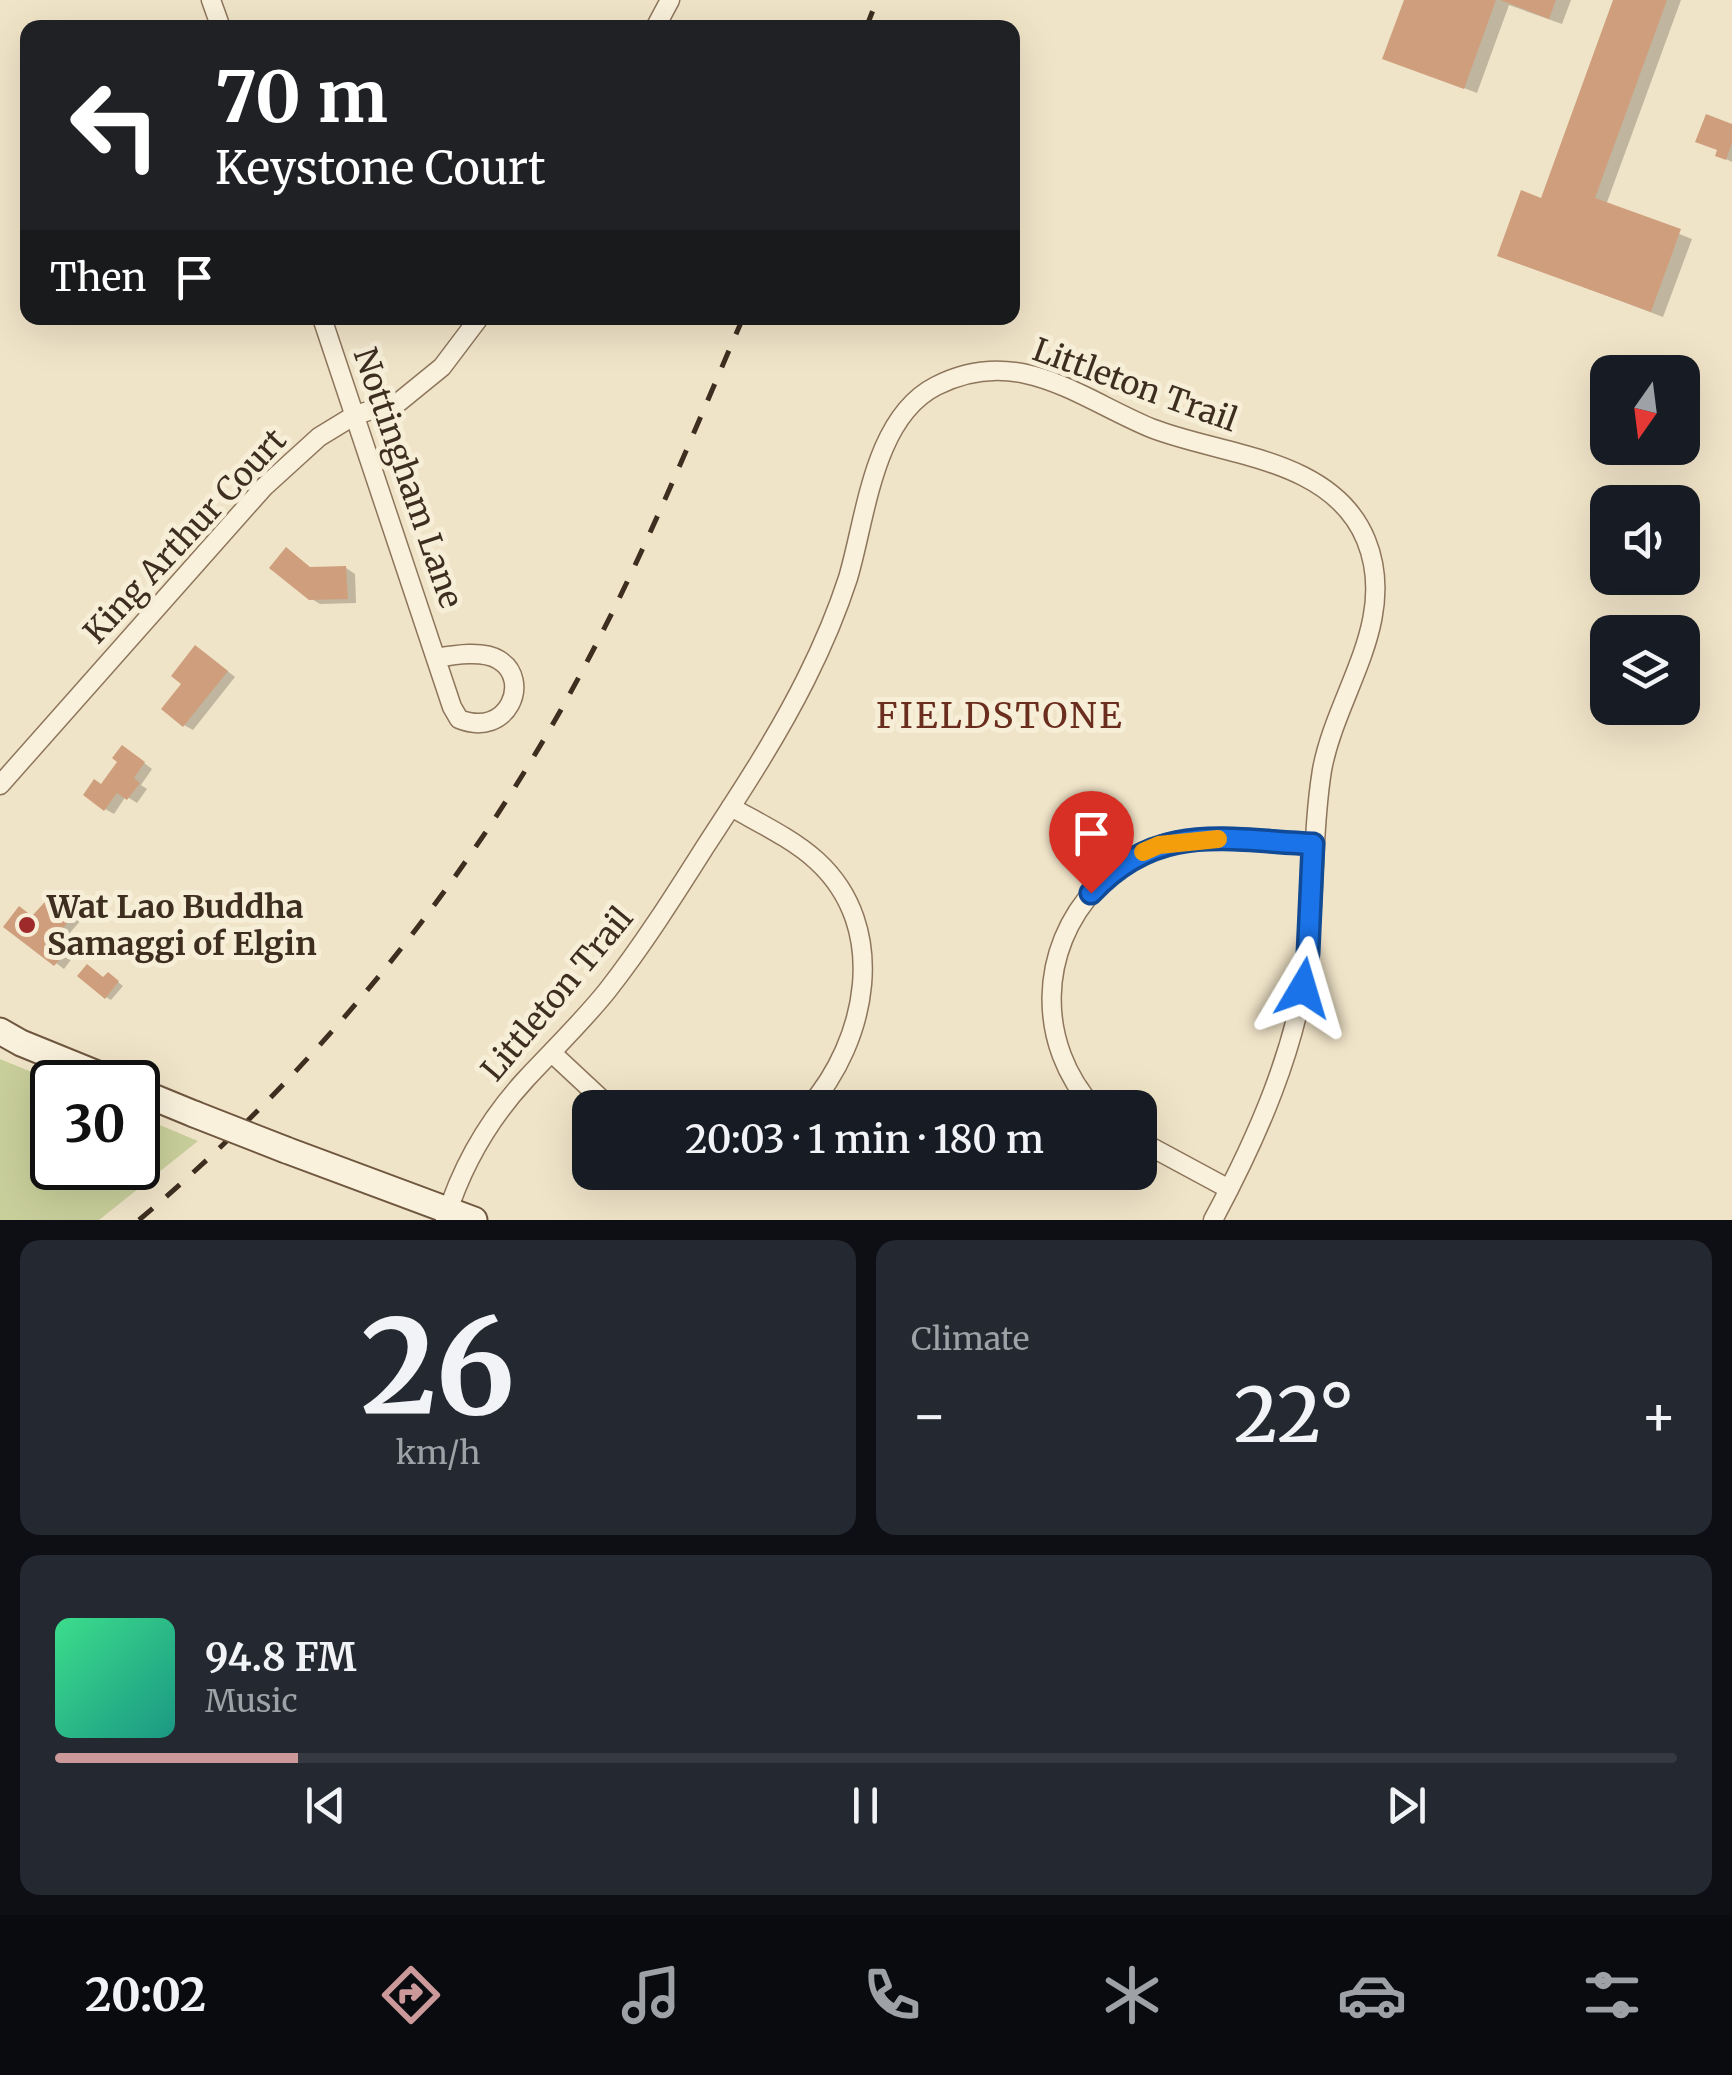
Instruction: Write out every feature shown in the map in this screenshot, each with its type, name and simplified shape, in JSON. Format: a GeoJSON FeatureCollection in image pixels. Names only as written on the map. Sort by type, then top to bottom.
{"type":"FeatureCollection","features":[{"type":"Feature","properties":{"kind":"main road"},"geometry":{"type":"LineString","coordinates":[[0,1031],[63,1060]]}},
{"type":"Feature","properties":{"kind":"main road"},"geometry":{"type":"LineString","coordinates":[[160,1100],[446,1215],[474,1220]]}},
{"type":"Feature","properties":{"kind":"street","name":"Nottingham Lane"},"geometry":{"type":"LineString","coordinates":[[324,325],[436,658],[458,720],[475,726],[494,722],[505,713],[514,684],[510,669],[496,658],[436,658]]}},
{"type":"Feature","properties":{"kind":"street","name":"King Arthur Court"},"geometry":{"type":"LineString","coordinates":[[0,786],[264,488],[320,437],[355,416],[399,402],[442,367],[474,325]]}},
{"type":"Feature","properties":{"kind":"street","name":"Littleton Trail"},"geometry":{"type":"LineString","coordinates":[[446,1215],[478,1144],[496,1116],[605,994],[645,939],[776,735],[829,627],[860,535],[878,458],[890,434],[936,386],[977,374],[1007,371],[1033,374],[1062,384],[1156,430],[1302,475],[1324,489],[1366,539],[1376,596],[1372,625],[1326,756],[1313,844],[1308,953],[1296,1018],[1250,1146],[1213,1220]]}},
{"type":"Feature","properties":{"kind":"street"},"geometry":{"type":"LineString","coordinates":[[731,807],[815,859],[840,889],[851,910],[864,967],[862,995],[856,1020],[832,1075],[821,1090]]}},
{"type":"Feature","properties":{"kind":"street"},"geometry":{"type":"LineString","coordinates":[[1080,1090],[1061,1057],[1050,1011],[1052,983],[1064,934],[1091,893],[1122,865],[1159,845],[1219,839],[1313,844]]}},
{"type":"Feature","properties":{"kind":"street"},"geometry":{"type":"LineString","coordinates":[[552,1053],[592,1090]]}},
{"type":"Feature","properties":{"kind":"street"},"geometry":{"type":"LineString","coordinates":[[1157,1150],[1229,1189]]}},
{"type":"Feature","properties":{"kind":"green space"},"geometry":{"type":"Polygon","coordinates":[[[0,1059],[30,1071],[30,1190],[137,1190],[99,1220],[0,1220],[0,1059]]]}},
{"type":"Feature","properties":{"kind":"green space"},"geometry":{"type":"Polygon","coordinates":[[[160,1125],[198,1141],[160,1171],[160,1125]]]}},
{"type":"Feature","properties":{"kind":"building"},"geometry":{"type":"Polygon","coordinates":[[[1404,0],[1496,0],[1464,89],[1382,59],[1404,0]]]}},
{"type":"Feature","properties":{"kind":"building"},"geometry":{"type":"Polygon","coordinates":[[[1500,0],[1556,0],[1549,19],[1500,0]]]}},
{"type":"Feature","properties":{"kind":"building"},"geometry":{"type":"Polygon","coordinates":[[[1613,0],[1667,0],[1595,198],[1681,229],[1651,312],[1497,256],[1521,190],[1541,198],[1613,0]]]}},
{"type":"Feature","properties":{"kind":"building"},"geometry":{"type":"Polygon","coordinates":[[[1706,114],[1732,124],[1732,143],[1726,160],[1715,156],[1717,150],[1695,142],[1706,114]]]}},
{"type":"Feature","properties":{"kind":"building"},"geometry":{"type":"Polygon","coordinates":[[[286,547],[310,567],[346,566],[348,599],[309,600],[269,568],[286,547]]]}},
{"type":"Feature","properties":{"kind":"building"},"geometry":{"type":"Polygon","coordinates":[[[195,645],[228,671],[183,727],[161,709],[181,684],[171,676],[195,645]]]}},
{"type":"Feature","properties":{"kind":"building"},"geometry":{"type":"Polygon","coordinates":[[[122,745],[145,762],[134,778],[140,783],[127,800],[117,793],[104,811],[83,795],[94,779],[101,784],[117,762],[112,758],[122,745]]]}},
{"type":"Feature","properties":{"kind":"building"},"geometry":{"type":"Polygon","coordinates":[[[52,894],[75,914],[56,936],[70,947],[54,966],[3,927],[19,906],[32,916],[52,894]]]}},
{"type":"Feature","properties":{"kind":"building"},"geometry":{"type":"Polygon","coordinates":[[[87,964],[103,977],[108,972],[119,981],[105,999],[77,976],[87,964]]]}},
{"type":"Feature","properties":{"kind":"railway"},"geometry":{"type":"LineString","coordinates":[[869,20],[877,0]]}},
{"type":"Feature","properties":{"kind":"railway"},"geometry":{"type":"LineString","coordinates":[[139,1220],[207,1160],[333,1030],[392,960],[499,813],[611,615],[740,325]]}},
{"type":"Feature","properties":{"kind":"slow traffic"},"geometry":{"type":"LineString","coordinates":[[1143,852],[1159,845],[1218,839]]}},
{"type":"Feature","properties":{"kind":"place","name":"Wat Lao Buddha Samaggi of Elgin"},"geometry":{"type":"Point","coordinates":[27,925]}},
{"type":"Feature","properties":{"kind":"district","name":"FIELDSTONE"},"geometry":{"type":"Point","coordinates":[1000,716]}},
{"type":"Feature","properties":{"kind":"route"},"geometry":{"type":"LineString","coordinates":[[1091,893],[1134,856],[1159,845],[1219,839],[1313,844],[1303,988]]}}]}
